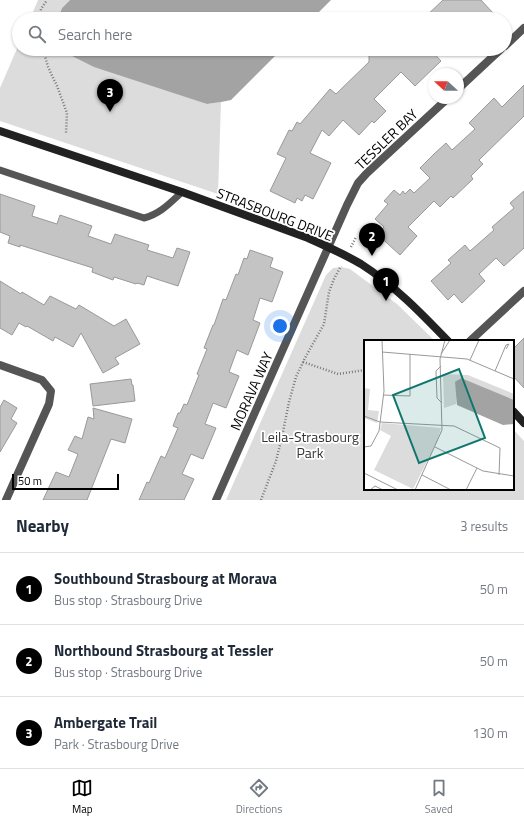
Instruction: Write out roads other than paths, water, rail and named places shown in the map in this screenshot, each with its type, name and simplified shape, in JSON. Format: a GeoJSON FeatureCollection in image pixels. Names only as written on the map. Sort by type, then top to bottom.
{"type":"FeatureCollection","features":[{"type":"Feature","properties":{"kind":"street"},"geometry":{"type":"LineString","coordinates":[[512,39],[524,28]]}},
{"type":"Feature","properties":{"kind":"street"},"geometry":{"type":"LineString","coordinates":[[464,83],[493,56]]}},
{"type":"Feature","properties":{"kind":"street","name":"TESSLER BAY"},"geometry":{"type":"LineString","coordinates":[[328,248],[358,183],[442,104]]}},
{"type":"Feature","properties":{"kind":"street","name":"STRASBOURG DRIVE"},"geometry":{"type":"LineString","coordinates":[[0,131],[182,192],[308,238],[360,264],[388,284],[426,318],[447,340]]}},
{"type":"Feature","properties":{"kind":"street","name":"MORAVA WAY"},"geometry":{"type":"LineString","coordinates":[[216,500],[328,248]]}},
{"type":"Feature","properties":{"kind":"street"},"geometry":{"type":"LineString","coordinates":[[471,340],[524,291]]}},
{"type":"Feature","properties":{"kind":"street"},"geometry":{"type":"LineString","coordinates":[[0,366],[42,380],[51,391],[49,404],[6,500]]}},
{"type":"Feature","properties":{"kind":"street"},"geometry":{"type":"LineString","coordinates":[[514,412],[524,423]]}},
{"type":"Feature","properties":{"kind":"lane"},"geometry":{"type":"LineString","coordinates":[[0,170],[144,218],[160,212],[182,192]]}},
{"type":"Feature","properties":{"kind":"place","name":"Ambergate Trail"},"geometry":{"type":"Point","coordinates":[110,112]}},
{"type":"Feature","properties":{"kind":"place","name":"Northbound Strasbourg at Tessler"},"geometry":{"type":"Point","coordinates":[372,256]}},
{"type":"Feature","properties":{"kind":"place","name":"Southbound Strasbourg at Morava"},"geometry":{"type":"Point","coordinates":[386,301]}},
{"type":"Feature","properties":{"kind":"park label","name":"Leila-Strasbourg Park"},"geometry":{"type":"Point","coordinates":[310,444]}}]}
